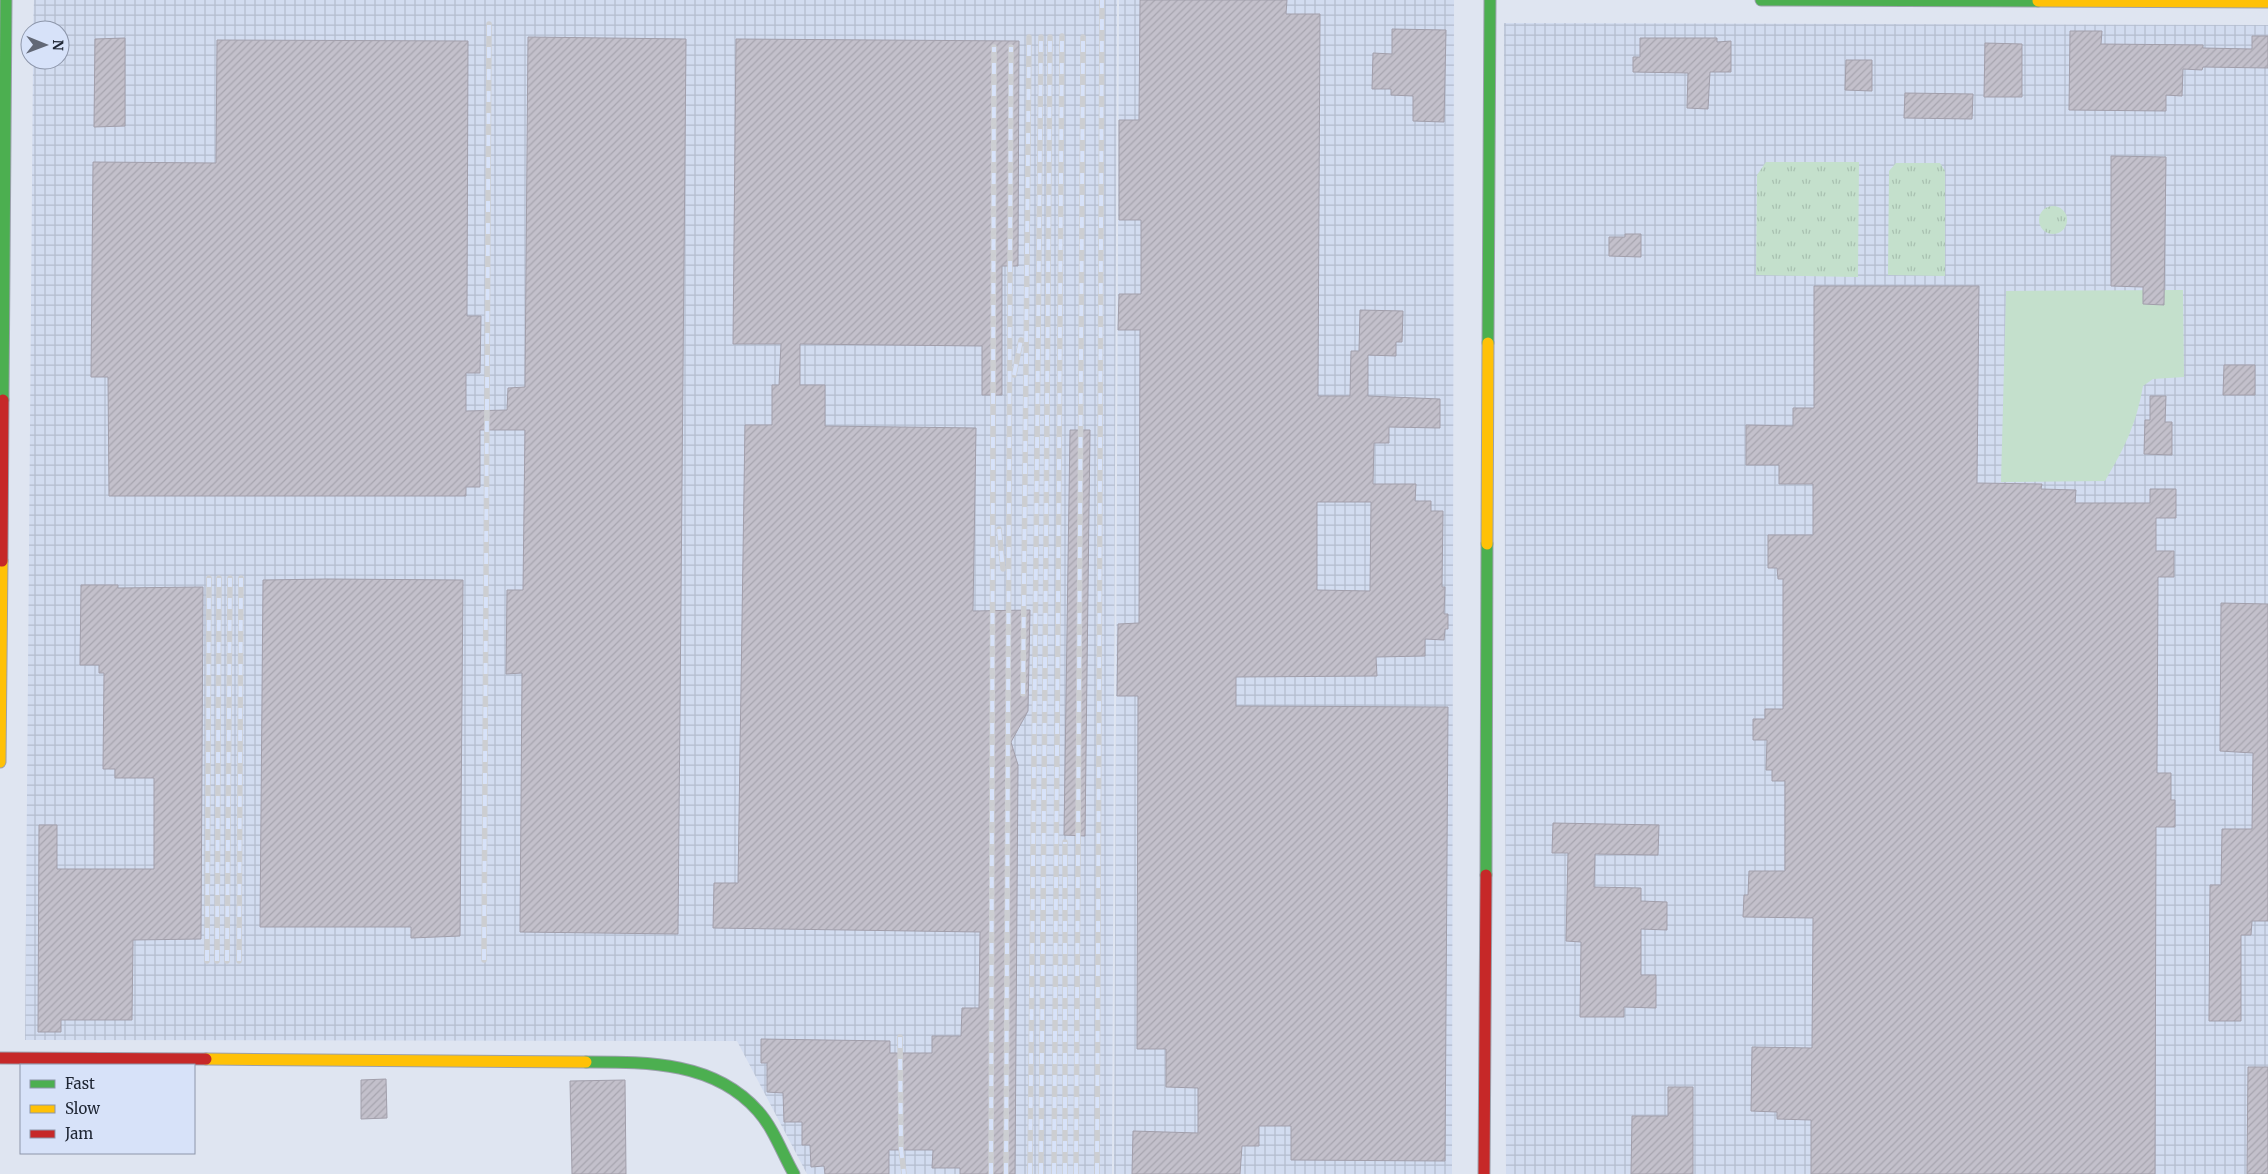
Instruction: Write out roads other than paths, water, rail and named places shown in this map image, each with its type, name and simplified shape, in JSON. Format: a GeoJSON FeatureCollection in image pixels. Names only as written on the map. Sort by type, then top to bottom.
{"type":"FeatureCollection","features":[{"type":"Feature","properties":{"kind":"street"},"geometry":{"type":"LineString","coordinates":[[1484,1174],[1490,0]]}},
{"type":"Feature","properties":{"kind":"street"},"geometry":{"type":"LineString","coordinates":[[1762,0],[2268,2]]}},
{"type":"Feature","properties":{"kind":"street"},"geometry":{"type":"LineString","coordinates":[[0,762],[4,5]]}},
{"type":"Feature","properties":{"kind":"street"},"geometry":{"type":"LineString","coordinates":[[0,1058],[649,1062],[668,1064],[685,1067],[722,1082],[750,1104],[768,1125],[794,1174]]}},
{"type":"Feature","properties":{"kind":"railway"},"geometry":{"type":"LineString","coordinates":[[1097,1174],[1102,0]]}},
{"type":"Feature","properties":{"kind":"railway"},"geometry":{"type":"LineString","coordinates":[[484,960],[489,24]]}},
{"type":"Feature","properties":{"kind":"railway"},"geometry":{"type":"LineString","coordinates":[[1054,1174],[1062,36]]}},
{"type":"Feature","properties":{"kind":"railway"},"geometry":{"type":"LineString","coordinates":[[1023,694],[1029,37]]}},
{"type":"Feature","properties":{"kind":"railway"},"geometry":{"type":"LineString","coordinates":[[1030,1174],[1041,37]]}},
{"type":"Feature","properties":{"kind":"railway"},"geometry":{"type":"LineString","coordinates":[[1041,1174],[1050,37]]}},
{"type":"Feature","properties":{"kind":"railway"},"geometry":{"type":"LineString","coordinates":[[1076,1174],[1083,37]]}},
{"type":"Feature","properties":{"kind":"railway"},"geometry":{"type":"LineString","coordinates":[[991,1174],[994,47]]}},
{"type":"Feature","properties":{"kind":"railway"},"geometry":{"type":"LineString","coordinates":[[1006,1174],[1011,47]]}},
{"type":"Feature","properties":{"kind":"railway"},"geometry":{"type":"LineString","coordinates":[[1014,375],[1021,340]]}},
{"type":"Feature","properties":{"kind":"railway"},"geometry":{"type":"LineString","coordinates":[[999,529],[1003,569]]}},
{"type":"Feature","properties":{"kind":"railway"},"geometry":{"type":"LineString","coordinates":[[207,961],[209,578]]}},
{"type":"Feature","properties":{"kind":"railway"},"geometry":{"type":"LineString","coordinates":[[217,961],[219,578]]}},
{"type":"Feature","properties":{"kind":"railway"},"geometry":{"type":"LineString","coordinates":[[227,961],[230,578]]}},
{"type":"Feature","properties":{"kind":"railway"},"geometry":{"type":"LineString","coordinates":[[239,961],[241,578]]}},
{"type":"Feature","properties":{"kind":"railway"},"geometry":{"type":"LineString","coordinates":[[1065,842],[1065,1174]]}},
{"type":"Feature","properties":{"kind":"railway"},"geometry":{"type":"LineString","coordinates":[[900,1037],[901,1148],[904,1174]]}}]}
